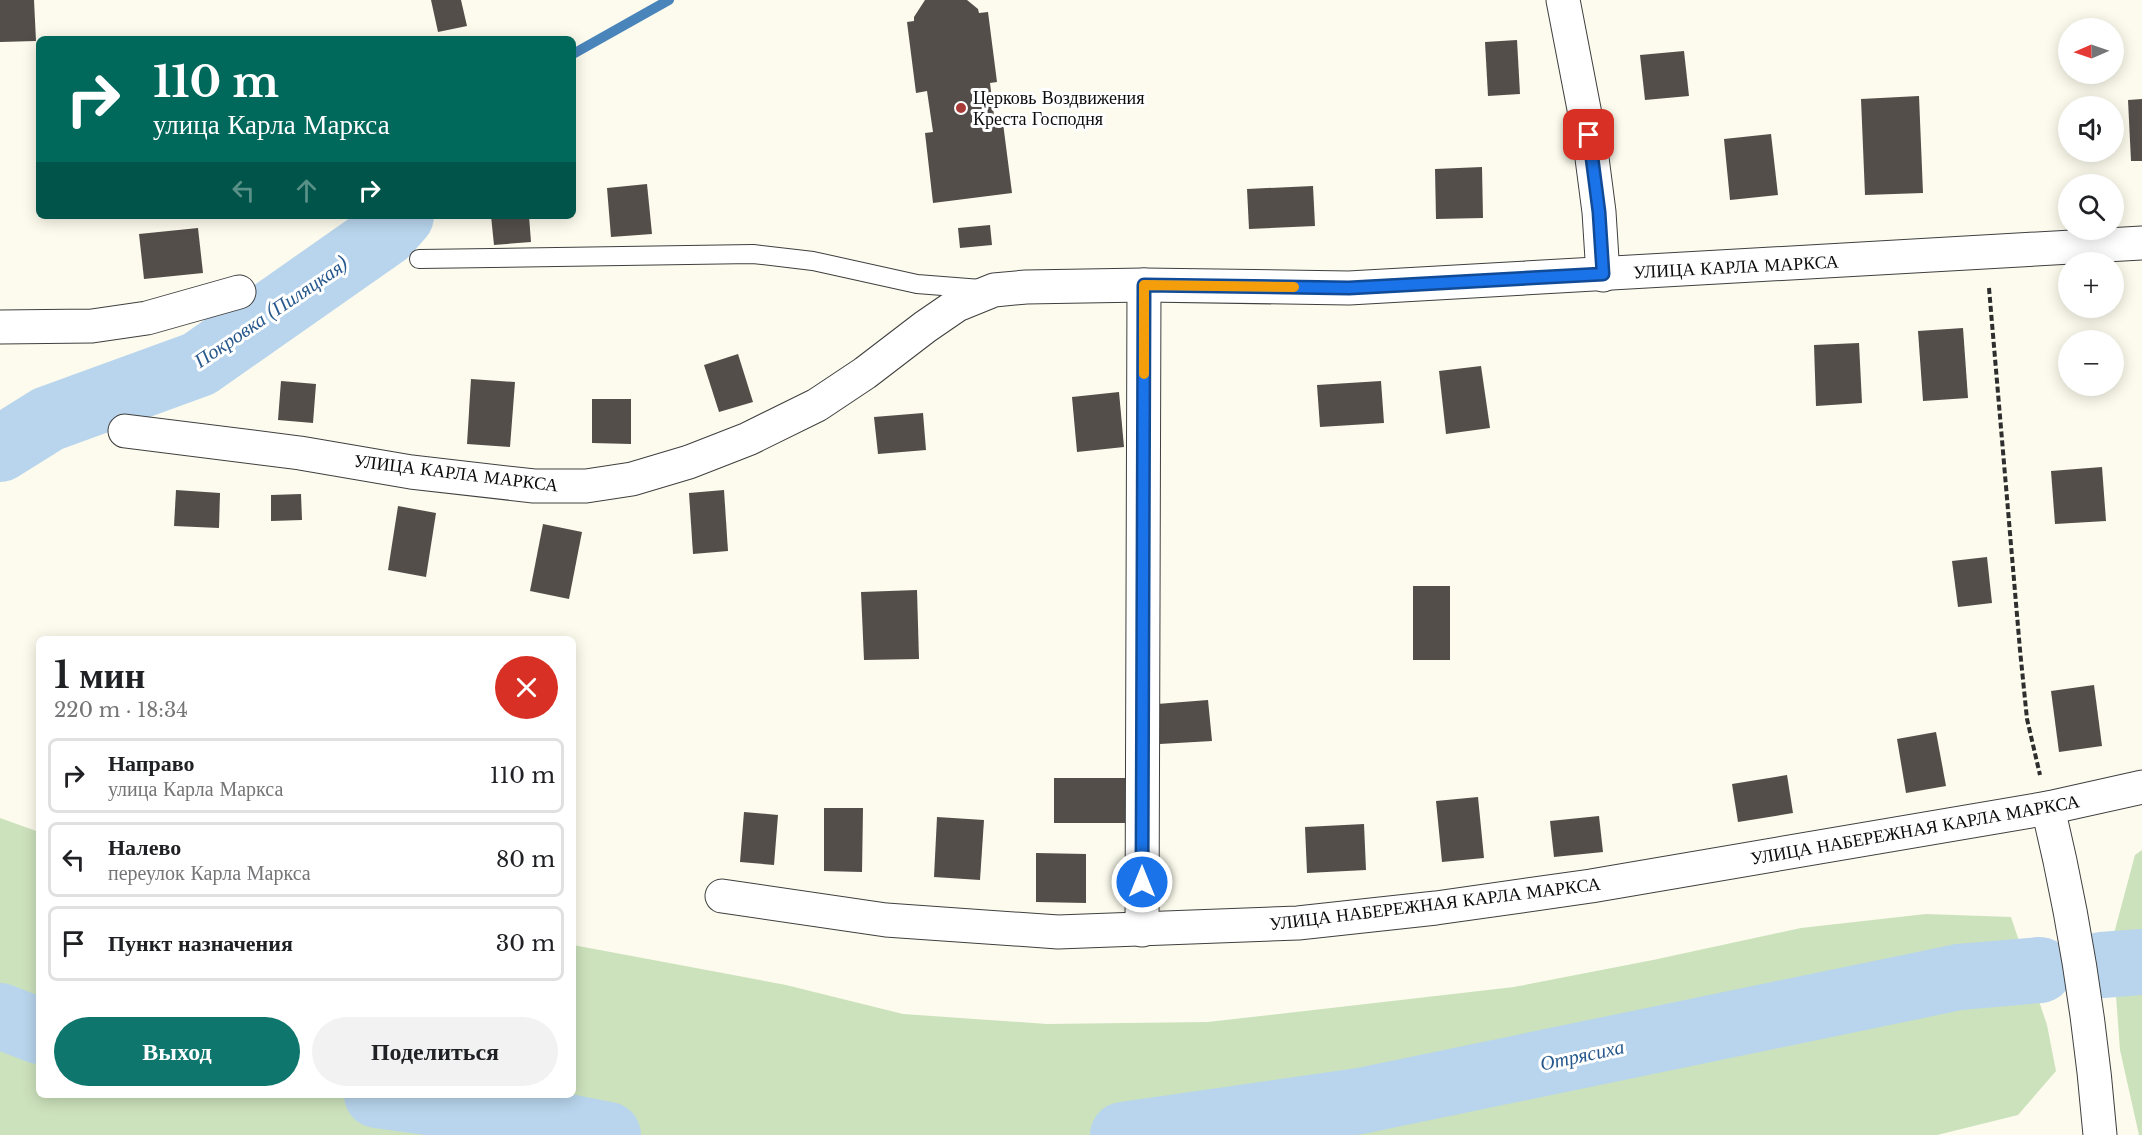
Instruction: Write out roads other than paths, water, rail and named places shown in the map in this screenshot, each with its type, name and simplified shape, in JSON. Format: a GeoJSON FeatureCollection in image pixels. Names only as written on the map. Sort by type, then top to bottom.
{"type":"FeatureCollection","features":[{"type":"Feature","properties":{"kind":"street"},"geometry":{"type":"LineString","coordinates":[[1563,0],[1589,135],[1599,212],[1603,274]]}},
{"type":"Feature","properties":{"kind":"street","name":"УЛИЦА КАРЛА МАРКСА"},"geometry":{"type":"LineString","coordinates":[[125,431],[300,453],[445,476],[534,486],[586,486],[632,479],[689,462],[748,439],[817,405],[865,373],[924,327],[957,305],[994,290],[1026,287],[1144,285],[1349,288],[2142,243]]}},
{"type":"Feature","properties":{"kind":"street"},"geometry":{"type":"LineString","coordinates":[[1142,930],[1144,285]]}},
{"type":"Feature","properties":{"kind":"street"},"geometry":{"type":"LineString","coordinates":[[0,327],[92,326],[136,320],[239,292]]}},
{"type":"Feature","properties":{"kind":"street","name":"УЛИЦА НАБЕРЕЖНАЯ КАРЛА МАРКСА"},"geometry":{"type":"LineString","coordinates":[[722,896],[886,920],[1058,932],[1298,923],[1436,908],[1591,886],[2048,808],[2142,787]]}},
{"type":"Feature","properties":{"kind":"street"},"geometry":{"type":"LineString","coordinates":[[2048,808],[2078,947],[2096,1080],[2100,1135]]}},
{"type":"Feature","properties":{"kind":"lane"},"geometry":{"type":"LineString","coordinates":[[419,259],[753,254],[813,261],[917,284],[994,290]]}},
{"type":"Feature","properties":{"kind":"waterway","name":"Покровка (Пиляцкая)"},"geometry":{"type":"LineString","coordinates":[[576,52],[669,0]]}},
{"type":"Feature","properties":{"kind":"waterway","name":"Покровка (Пиляцкая)"},"geometry":{"type":"LineString","coordinates":[[0,449],[48,419],[199,364],[386,233],[398,219]]}},
{"type":"Feature","properties":{"kind":"waterway","name":"Отрясиха"},"geometry":{"type":"LineString","coordinates":[[2102,965],[2142,962]]}},
{"type":"Feature","properties":{"kind":"waterway","name":"Отрясиха"},"geometry":{"type":"LineString","coordinates":[[1123,1135],[1360,1101],[1959,977],[2040,970]]}},
{"type":"Feature","properties":{"kind":"waterway"},"geometry":{"type":"LineString","coordinates":[[0,1016],[36,1030]]}},
{"type":"Feature","properties":{"kind":"waterway","name":"Отрясиха"},"geometry":{"type":"LineString","coordinates":[[399,1098],[471,1108],[608,1135]]}},
{"type":"Feature","properties":{"kind":"place","name":"Церковь Воздвижения Креста Господня"},"geometry":{"type":"Point","coordinates":[961,108]}}]}
